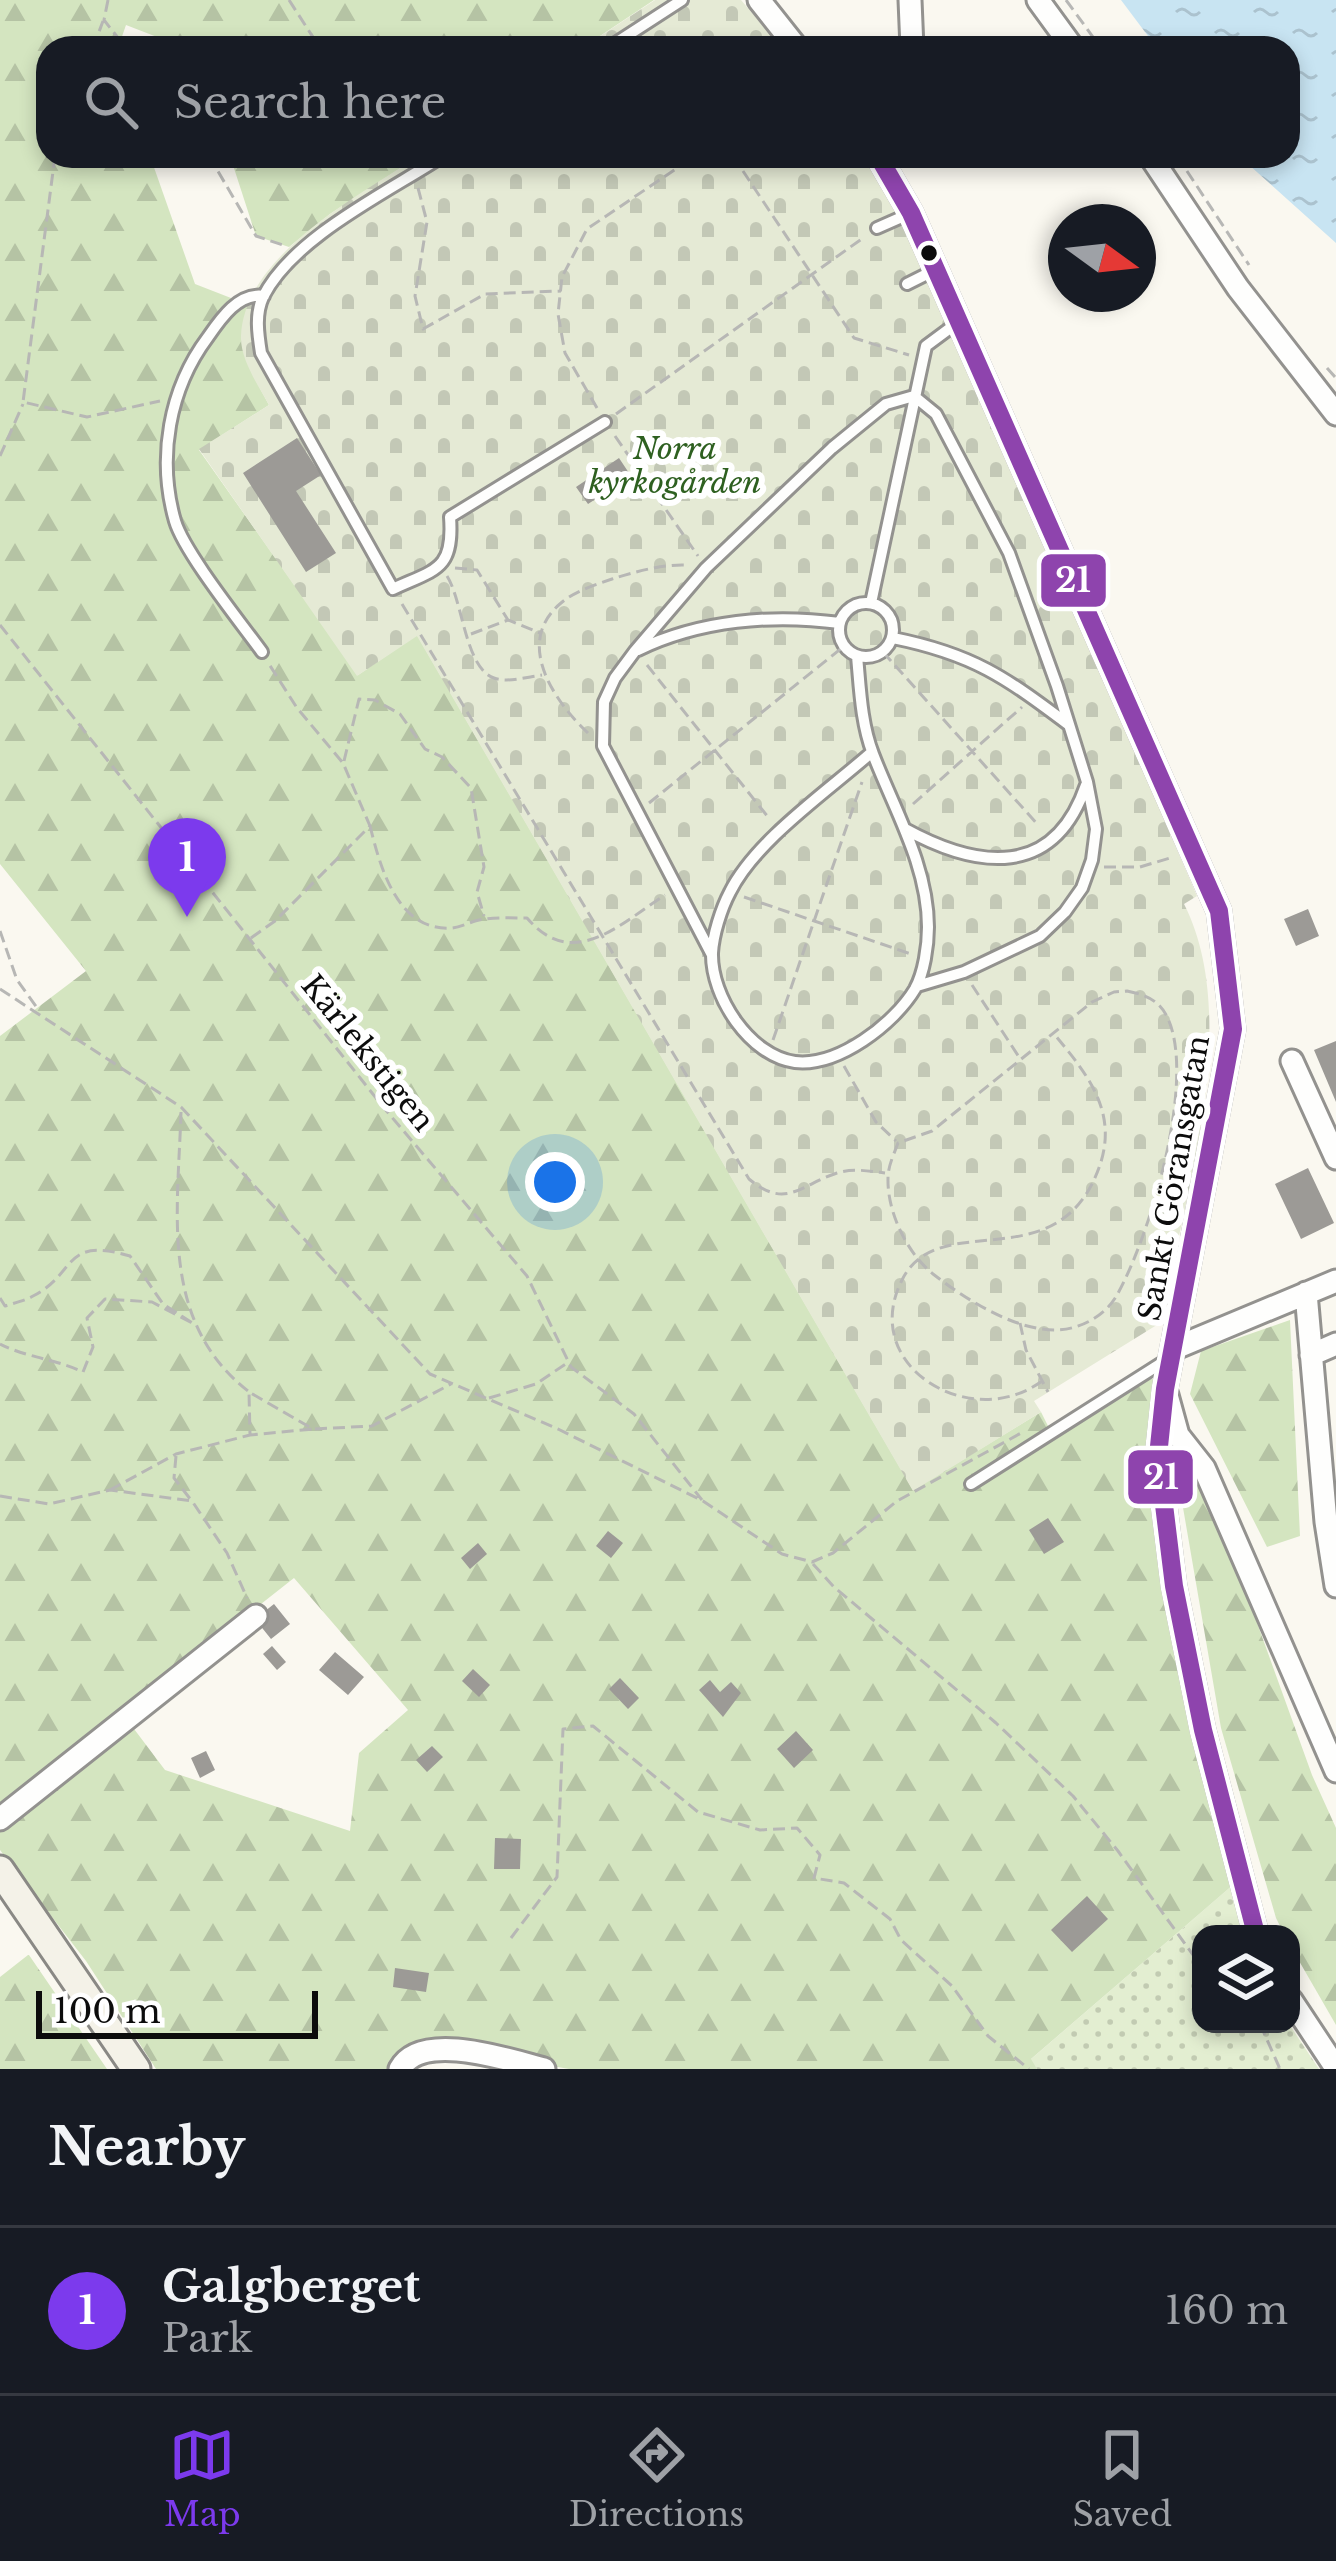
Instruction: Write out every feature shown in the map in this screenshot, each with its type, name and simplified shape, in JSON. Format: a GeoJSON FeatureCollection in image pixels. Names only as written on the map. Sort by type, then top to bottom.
{"type":"FeatureCollection","features":[{"type":"Feature","properties":{"kind":"main road"},"geometry":{"type":"LineString","coordinates":[[0,1870],[136,2069]]}},
{"type":"Feature","properties":{"kind":"street"},"geometry":{"type":"LineString","coordinates":[[758,0],[786,36]]}},
{"type":"Feature","properties":{"kind":"street"},"geometry":{"type":"LineString","coordinates":[[910,0],[912,36]]}},
{"type":"Feature","properties":{"kind":"street"},"geometry":{"type":"LineString","coordinates":[[1038,0],[1064,36]]}},
{"type":"Feature","properties":{"kind":"street","name":"Sankt Göransgatan"},"geometry":{"type":"LineString","coordinates":[[887,168],[911,213],[1219,911],[1233,1029],[1165,1389],[1158,1456],[1174,1586],[1203,1730],[1254,1925]]}},
{"type":"Feature","properties":{"kind":"street"},"geometry":{"type":"LineString","coordinates":[[1158,168],[1238,288],[1336,414]]}},
{"type":"Feature","properties":{"kind":"street"},"geometry":{"type":"LineString","coordinates":[[1292,1061],[1336,1158]]}},
{"type":"Feature","properties":{"kind":"street"},"geometry":{"type":"LineString","coordinates":[[1172,1353],[1336,1281]]}},
{"type":"Feature","properties":{"kind":"street"},"geometry":{"type":"LineString","coordinates":[[1306,1293],[1336,1586]]}},
{"type":"Feature","properties":{"kind":"street"},"geometry":{"type":"LineString","coordinates":[[1311,1355],[1336,1344]]}},
{"type":"Feature","properties":{"kind":"street"},"geometry":{"type":"LineString","coordinates":[[1165,1389],[1178,1435],[1204,1468],[1336,1771]]}},
{"type":"Feature","properties":{"kind":"street"},"geometry":{"type":"LineString","coordinates":[[0,1819],[256,1616]]}},
{"type":"Feature","properties":{"kind":"street"},"geometry":{"type":"LineString","coordinates":[[1300,2014],[1336,2068]]}},
{"type":"Feature","properties":{"kind":"street"},"geometry":{"type":"LineString","coordinates":[[400,2069],[418,2051],[444,2049],[544,2069]]}},
{"type":"Feature","properties":{"kind":"lane"},"geometry":{"type":"LineString","coordinates":[[626,36],[682,0]]}},
{"type":"Feature","properties":{"kind":"lane"},"geometry":{"type":"LineString","coordinates":[[424,168],[309,243],[288,263],[264,296],[258,313],[261,353],[393,590],[441,567],[452,546],[450,517],[605,422]]}},
{"type":"Feature","properties":{"kind":"lane"},"geometry":{"type":"LineString","coordinates":[[878,228],[911,213]]}},
{"type":"Feature","properties":{"kind":"lane"},"geometry":{"type":"LineString","coordinates":[[907,284],[935,270]]}},
{"type":"Feature","properties":{"kind":"lane"},"geometry":{"type":"LineString","coordinates":[[262,652],[176,525],[167,466],[176,396],[192,358],[240,300],[252,294],[264,296]]}},
{"type":"Feature","properties":{"kind":"lane"},"geometry":{"type":"LineString","coordinates":[[872,603],[922,359],[926,346],[957,323]]}},
{"type":"Feature","properties":{"kind":"lane"},"geometry":{"type":"LineString","coordinates":[[857,656],[872,752],[901,814],[928,924],[925,958],[917,986],[878,1029],[840,1053],[794,1062],[752,1041],[734,1018],[712,955],[603,746],[604,702],[635,651],[706,568],[832,448],[886,404],[914,396]]}},
{"type":"Feature","properties":{"kind":"lane"},"geometry":{"type":"LineString","coordinates":[[914,396],[936,414],[1009,554],[1069,725],[1096,829],[1082,888],[1040,936],[964,972],[917,986]]}},
{"type":"Feature","properties":{"kind":"lane"},"geometry":{"type":"LineString","coordinates":[[872,603],[892,620],[892,638],[883,652],[857,656],[844,646],[840,623],[855,605],[872,603]]}},
{"type":"Feature","properties":{"kind":"lane"},"geometry":{"type":"LineString","coordinates":[[635,651],[705,626],[765,620],[840,623]]}},
{"type":"Feature","properties":{"kind":"lane"},"geometry":{"type":"LineString","coordinates":[[892,638],[960,654],[1069,725]]}},
{"type":"Feature","properties":{"kind":"lane"},"geometry":{"type":"LineString","coordinates":[[712,955],[730,892],[747,866],[872,752]]}},
{"type":"Feature","properties":{"kind":"lane"},"geometry":{"type":"LineString","coordinates":[[905,829],[934,845],[996,861],[1052,840],[1077,813],[1087,782]]}},
{"type":"Feature","properties":{"kind":"lane"},"geometry":{"type":"LineString","coordinates":[[971,1484],[1172,1353]]}},
{"type":"Feature","properties":{"kind":"path"},"geometry":{"type":"LineString","coordinates":[[98,36],[108,0]]}},
{"type":"Feature","properties":{"kind":"path"},"geometry":{"type":"LineString","coordinates":[[289,0],[312,36]]}},
{"type":"Feature","properties":{"kind":"path"},"geometry":{"type":"LineString","coordinates":[[1066,0],[1092,36]]}},
{"type":"Feature","properties":{"kind":"path"},"geometry":{"type":"LineString","coordinates":[[104,20],[117,36]]}},
{"type":"Feature","properties":{"kind":"path"},"geometry":{"type":"LineString","coordinates":[[0,456],[23,402],[53,168]]}},
{"type":"Feature","properties":{"kind":"path"},"geometry":{"type":"LineString","coordinates":[[216,168],[256,236],[289,248]]}},
{"type":"Feature","properties":{"kind":"path"},"geometry":{"type":"LineString","coordinates":[[677,168],[586,229],[572,253],[558,314],[565,353],[605,422],[706,568]]}},
{"type":"Feature","properties":{"kind":"path"},"geometry":{"type":"LineString","coordinates":[[741,168],[854,338],[922,359]]}},
{"type":"Feature","properties":{"kind":"path"},"geometry":{"type":"LineString","coordinates":[[1185,168],[1255,276]]}},
{"type":"Feature","properties":{"kind":"path"},"geometry":{"type":"LineString","coordinates":[[414,175],[427,222],[415,296],[423,329],[485,294],[561,291]]}},
{"type":"Feature","properties":{"kind":"path"},"geometry":{"type":"LineString","coordinates":[[605,422],[878,228]]}},
{"type":"Feature","properties":{"kind":"path"},"geometry":{"type":"LineString","coordinates":[[1323,363],[1336,377]]}},
{"type":"Feature","properties":{"kind":"path"},"geometry":{"type":"LineString","coordinates":[[23,402],[87,417],[176,396]]}},
{"type":"Feature","properties":{"kind":"path"},"geometry":{"type":"LineString","coordinates":[[603,746],[576,722],[543,675],[542,633],[558,604],[625,575],[679,565],[706,568]]}},
{"type":"Feature","properties":{"kind":"path"},"geometry":{"type":"LineString","coordinates":[[441,567],[477,570],[508,620],[542,633]]}},
{"type":"Feature","properties":{"kind":"path"},"geometry":{"type":"LineString","coordinates":[[441,567],[455,589],[476,661],[487,675],[499,680],[543,675]]}},
{"type":"Feature","properties":{"kind":"path"},"geometry":{"type":"LineString","coordinates":[[393,590],[749,1180],[777,1195],[797,1193],[838,1173],[860,1169],[887,1173]]}},
{"type":"Feature","properties":{"kind":"path"},"geometry":{"type":"LineString","coordinates":[[467,636],[508,620]]}},
{"type":"Feature","properties":{"kind":"path","name":"Kärlekstigen"},"geometry":{"type":"LineString","coordinates":[[0,625],[384,1108],[527,1276],[569,1362],[634,1414],[703,1501]]}},
{"type":"Feature","properties":{"kind":"path"},"geometry":{"type":"LineString","coordinates":[[637,812],[844,646]]}},
{"type":"Feature","properties":{"kind":"path"},"geometry":{"type":"LineString","coordinates":[[635,651],[780,833]]}},
{"type":"Feature","properties":{"kind":"path"},"geometry":{"type":"LineString","coordinates":[[262,652],[297,708],[343,763],[397,901],[423,921],[449,928],[484,919],[527,918],[555,943],[579,943],[603,935],[676,887]]}},
{"type":"Feature","properties":{"kind":"path"},"geometry":{"type":"LineString","coordinates":[[883,652],[1052,840]]}},
{"type":"Feature","properties":{"kind":"path"},"geometry":{"type":"LineString","coordinates":[[901,814],[1033,698]]}},
{"type":"Feature","properties":{"kind":"path"},"geometry":{"type":"LineString","coordinates":[[343,763],[359,699],[375,700],[400,714],[425,748],[456,769],[471,788],[477,814],[484,867],[477,892],[484,919]]}},
{"type":"Feature","properties":{"kind":"path"},"geometry":{"type":"LineString","coordinates":[[769,1053],[872,752]]}},
{"type":"Feature","properties":{"kind":"path"},"geometry":{"type":"LineString","coordinates":[[250,938],[275,921],[370,826]]}},
{"type":"Feature","properties":{"kind":"path"},"geometry":{"type":"LineString","coordinates":[[1092,860],[1106,869],[1140,867],[1191,850]]}},
{"type":"Feature","properties":{"kind":"path"},"geometry":{"type":"LineString","coordinates":[[730,892],[925,958]]}},
{"type":"Feature","properties":{"kind":"path"},"geometry":{"type":"LineString","coordinates":[[0,931],[16,980],[42,1015]]}},
{"type":"Feature","properties":{"kind":"path"},"geometry":{"type":"LineString","coordinates":[[964,972],[1020,1058]]}},
{"type":"Feature","properties":{"kind":"path"},"geometry":{"type":"LineString","coordinates":[[0,989],[181,1107],[430,1374],[703,1501],[782,1554],[812,1562],[834,1587],[995,1723],[1072,1796],[1192,1954]]}},
{"type":"Feature","properties":{"kind":"path"},"geometry":{"type":"LineString","coordinates":[[1114,992],[1154,1000],[1171,1025],[1177,1082],[1152,1207],[1116,1298],[1096,1319],[1072,1329],[1020,1323],[968,1296],[916,1258],[898,1225],[887,1173],[898,1143],[932,1131],[1092,1002],[1114,992]]}},
{"type":"Feature","properties":{"kind":"path"},"geometry":{"type":"LineString","coordinates":[[1042,1381],[995,1399],[947,1394],[925,1383],[904,1358],[892,1313],[901,1281],[916,1258],[972,1241],[1038,1234],[1067,1218],[1083,1202],[1104,1153],[1101,1097],[1054,1034]]}},
{"type":"Feature","properties":{"kind":"path"},"geometry":{"type":"LineString","coordinates":[[840,1053],[848,1079],[875,1122],[898,1143]]}},
{"type":"Feature","properties":{"kind":"path"},"geometry":{"type":"LineString","coordinates":[[181,1107],[175,1202],[184,1291],[203,1346],[224,1373],[249,1392],[313,1429]]}},
{"type":"Feature","properties":{"kind":"path"},"geometry":{"type":"LineString","coordinates":[[0,1298],[5,1306],[36,1295],[75,1255],[103,1248],[130,1256],[163,1304],[194,1324]]}},
{"type":"Feature","properties":{"kind":"path"},"geometry":{"type":"LineString","coordinates":[[0,1344],[24,1356],[57,1359],[83,1372],[93,1347],[87,1318],[105,1298],[152,1302],[194,1324]]}},
{"type":"Feature","properties":{"kind":"path"},"geometry":{"type":"LineString","coordinates":[[1020,1323],[1026,1350],[1048,1392]]}},
{"type":"Feature","properties":{"kind":"path"},"geometry":{"type":"LineString","coordinates":[[487,1399],[536,1384],[569,1362]]}},
{"type":"Feature","properties":{"kind":"path"},"geometry":{"type":"LineString","coordinates":[[0,1496],[50,1504],[110,1490],[176,1454],[250,1435],[372,1426],[452,1383]]}},
{"type":"Feature","properties":{"kind":"path"},"geometry":{"type":"LineString","coordinates":[[249,1392],[250,1435]]}},
{"type":"Feature","properties":{"kind":"path"},"geometry":{"type":"LineString","coordinates":[[812,1562],[833,1553],[897,1501],[1040,1423]]}},
{"type":"Feature","properties":{"kind":"path"},"geometry":{"type":"LineString","coordinates":[[176,1454],[174,1478],[227,1553],[256,1616]]}},
{"type":"Feature","properties":{"kind":"path"},"geometry":{"type":"LineString","coordinates":[[110,1490],[191,1501]]}},
{"type":"Feature","properties":{"kind":"path"},"geometry":{"type":"LineString","coordinates":[[511,1938],[557,1877],[563,1729],[592,1726],[698,1813],[760,1830],[797,1828],[820,1855],[814,1878],[844,1883],[890,1919],[901,1940],[952,1986],[988,2036],[1029,2069]]}},
{"type":"Feature","properties":{"kind":"path"},"geometry":{"type":"LineString","coordinates":[[1264,2033],[1280,2069]]}},
{"type":"Feature","properties":{"kind":"green space"},"geometry":{"type":"Polygon","coordinates":[[[0,0],[654,0],[600,36],[154,36],[126,25],[122,36],[36,36],[36,168],[154,168],[195,284],[249,305],[246,357],[269,405],[199,450],[358,675],[417,635],[913,1490],[1041,1412],[1053,1436],[1141,1375],[1156,1380],[1147,1435],[1200,1743],[1234,1884],[1031,2059],[1037,2069],[569,2069],[444,2041],[410,2044],[389,2069],[156,2069],[86,1961],[0,1850],[0,1036],[86,971],[0,864],[0,0]],[[294,1578],[122,1713],[165,1770],[350,1831],[359,1753],[408,1710],[294,1578]]]}},
{"type":"Feature","properties":{"kind":"green space"},"geometry":{"type":"Polygon","coordinates":[[[655,0],[741,0],[772,36],[600,36],[655,0]]]}},
{"type":"Feature","properties":{"kind":"green space"},"geometry":{"type":"Polygon","coordinates":[[[234,168],[401,168],[289,247],[256,236],[234,168]]]}},
{"type":"Feature","properties":{"kind":"green space","name":"Norra kyrkogården"},"geometry":{"type":"Polygon","coordinates":[[[401,168],[873,168],[898,208],[963,351],[1197,896],[1184,904],[1201,950],[1209,1001],[1209,1055],[1194,1167],[1160,1323],[1034,1401],[1041,1412],[913,1491],[417,636],[357,676],[199,449],[269,405],[243,354],[247,307],[283,254],[338,209],[401,168]]]}},
{"type":"Feature","properties":{"kind":"green space"},"geometry":{"type":"Polygon","coordinates":[[[1290,1320],[1300,1536],[1267,1547],[1190,1394],[1201,1351],[1290,1320]]]}},
{"type":"Feature","properties":{"kind":"green space"},"geometry":{"type":"Polygon","coordinates":[[[1176,1467],[1198,1467],[1208,1487],[1312,1775],[1336,1828],[1336,2025],[1300,1963],[1300,1925],[1280,1925],[1276,1918],[1221,1728],[1176,1467]]]}},
{"type":"Feature","properties":{"kind":"green space"},"geometry":{"type":"Polygon","coordinates":[[[1234,1884],[1245,1925],[1192,1925],[1192,2033],[1295,2033],[1319,2069],[1037,2069],[1030,2060],[1234,1884]]]}},
{"type":"Feature","properties":{"kind":"green space"},"geometry":{"type":"Polygon","coordinates":[[[28,1955],[107,2069],[0,2069],[0,1977],[28,1955]]]}},
{"type":"Feature","properties":{"kind":"water"},"geometry":{"type":"Polygon","coordinates":[[[1121,0],[1336,0],[1336,243],[1252,168],[1300,168],[1300,36],[1148,36],[1121,0]]]}},
{"type":"Feature","properties":{"kind":"building"},"geometry":{"type":"Polygon","coordinates":[[[297,438],[321,475],[296,491],[336,553],[306,572],[243,473],[297,438]]]}},
{"type":"Feature","properties":{"kind":"building"},"geometry":{"type":"Polygon","coordinates":[[[619,458],[631,476],[588,504],[576,487],[619,458]]]}},
{"type":"Feature","properties":{"kind":"building"},"geometry":{"type":"Polygon","coordinates":[[[1308,909],[1319,936],[1296,946],[1284,919],[1308,909]]]}},
{"type":"Feature","properties":{"kind":"building"},"geometry":{"type":"Polygon","coordinates":[[[1336,1041],[1336,1102],[1314,1050],[1336,1041]]]}},
{"type":"Feature","properties":{"kind":"building"},"geometry":{"type":"Polygon","coordinates":[[[1308,1168],[1334,1223],[1301,1239],[1275,1184],[1308,1168]]]}},
{"type":"Feature","properties":{"kind":"building"},"geometry":{"type":"Polygon","coordinates":[[[1048,1518],[1064,1542],[1044,1554],[1029,1530],[1048,1518]]]}},
{"type":"Feature","properties":{"kind":"building"},"geometry":{"type":"Polygon","coordinates":[[[608,1531],[623,1543],[611,1558],[596,1546],[608,1531]]]}},
{"type":"Feature","properties":{"kind":"building"},"geometry":{"type":"Polygon","coordinates":[[[478,1543],[487,1554],[470,1569],[461,1558],[478,1543]]]}},
{"type":"Feature","properties":{"kind":"building"},"geometry":{"type":"Polygon","coordinates":[[[274,1604],[290,1624],[271,1639],[255,1619],[274,1604]]]}},
{"type":"Feature","properties":{"kind":"building"},"geometry":{"type":"Polygon","coordinates":[[[272,1646],[286,1662],[277,1670],[263,1654],[272,1646]]]}},
{"type":"Feature","properties":{"kind":"building"},"geometry":{"type":"Polygon","coordinates":[[[335,1652],[364,1677],[348,1695],[319,1670],[335,1652]]]}},
{"type":"Feature","properties":{"kind":"building"},"geometry":{"type":"Polygon","coordinates":[[[473,1669],[490,1685],[479,1697],[462,1681],[473,1669]]]}},
{"type":"Feature","properties":{"kind":"building"},"geometry":{"type":"Polygon","coordinates":[[[620,1678],[639,1698],[628,1709],[609,1689],[620,1678]]]}},
{"type":"Feature","properties":{"kind":"building"},"geometry":{"type":"Polygon","coordinates":[[[710,1680],[720,1692],[731,1682],[741,1693],[723,1717],[699,1690],[710,1680]]]}},
{"type":"Feature","properties":{"kind":"building"},"geometry":{"type":"Polygon","coordinates":[[[796,1731],[813,1750],[794,1768],[777,1749],[796,1731]]]}},
{"type":"Feature","properties":{"kind":"building"},"geometry":{"type":"Polygon","coordinates":[[[432,1746],[443,1757],[427,1772],[416,1760],[432,1746]]]}},
{"type":"Feature","properties":{"kind":"building"},"geometry":{"type":"Polygon","coordinates":[[[206,1751],[215,1770],[200,1778],[191,1758],[206,1751]]]}},
{"type":"Feature","properties":{"kind":"building"},"geometry":{"type":"Polygon","coordinates":[[[495,1838],[521,1839],[520,1869],[494,1869],[495,1838]]]}},
{"type":"Feature","properties":{"kind":"building"},"geometry":{"type":"Polygon","coordinates":[[[1087,1896],[1108,1919],[1072,1952],[1051,1930],[1087,1896]]]}},
{"type":"Feature","properties":{"kind":"building"},"geometry":{"type":"Polygon","coordinates":[[[395,1968],[429,1973],[426,1992],[393,1987],[395,1968]]]}},
{"type":"Feature","properties":{"kind":"transit line","name":"21"},"geometry":{"type":"LineString","coordinates":[[885,168],[911,213],[1219,911],[1233,1029],[1165,1389],[1158,1456],[1174,1586],[1203,1730],[1254,1925]]}},
{"type":"Feature","properties":{"kind":"place","name":"Galgberget"},"geometry":{"type":"Point","coordinates":[187,917]}}]}
